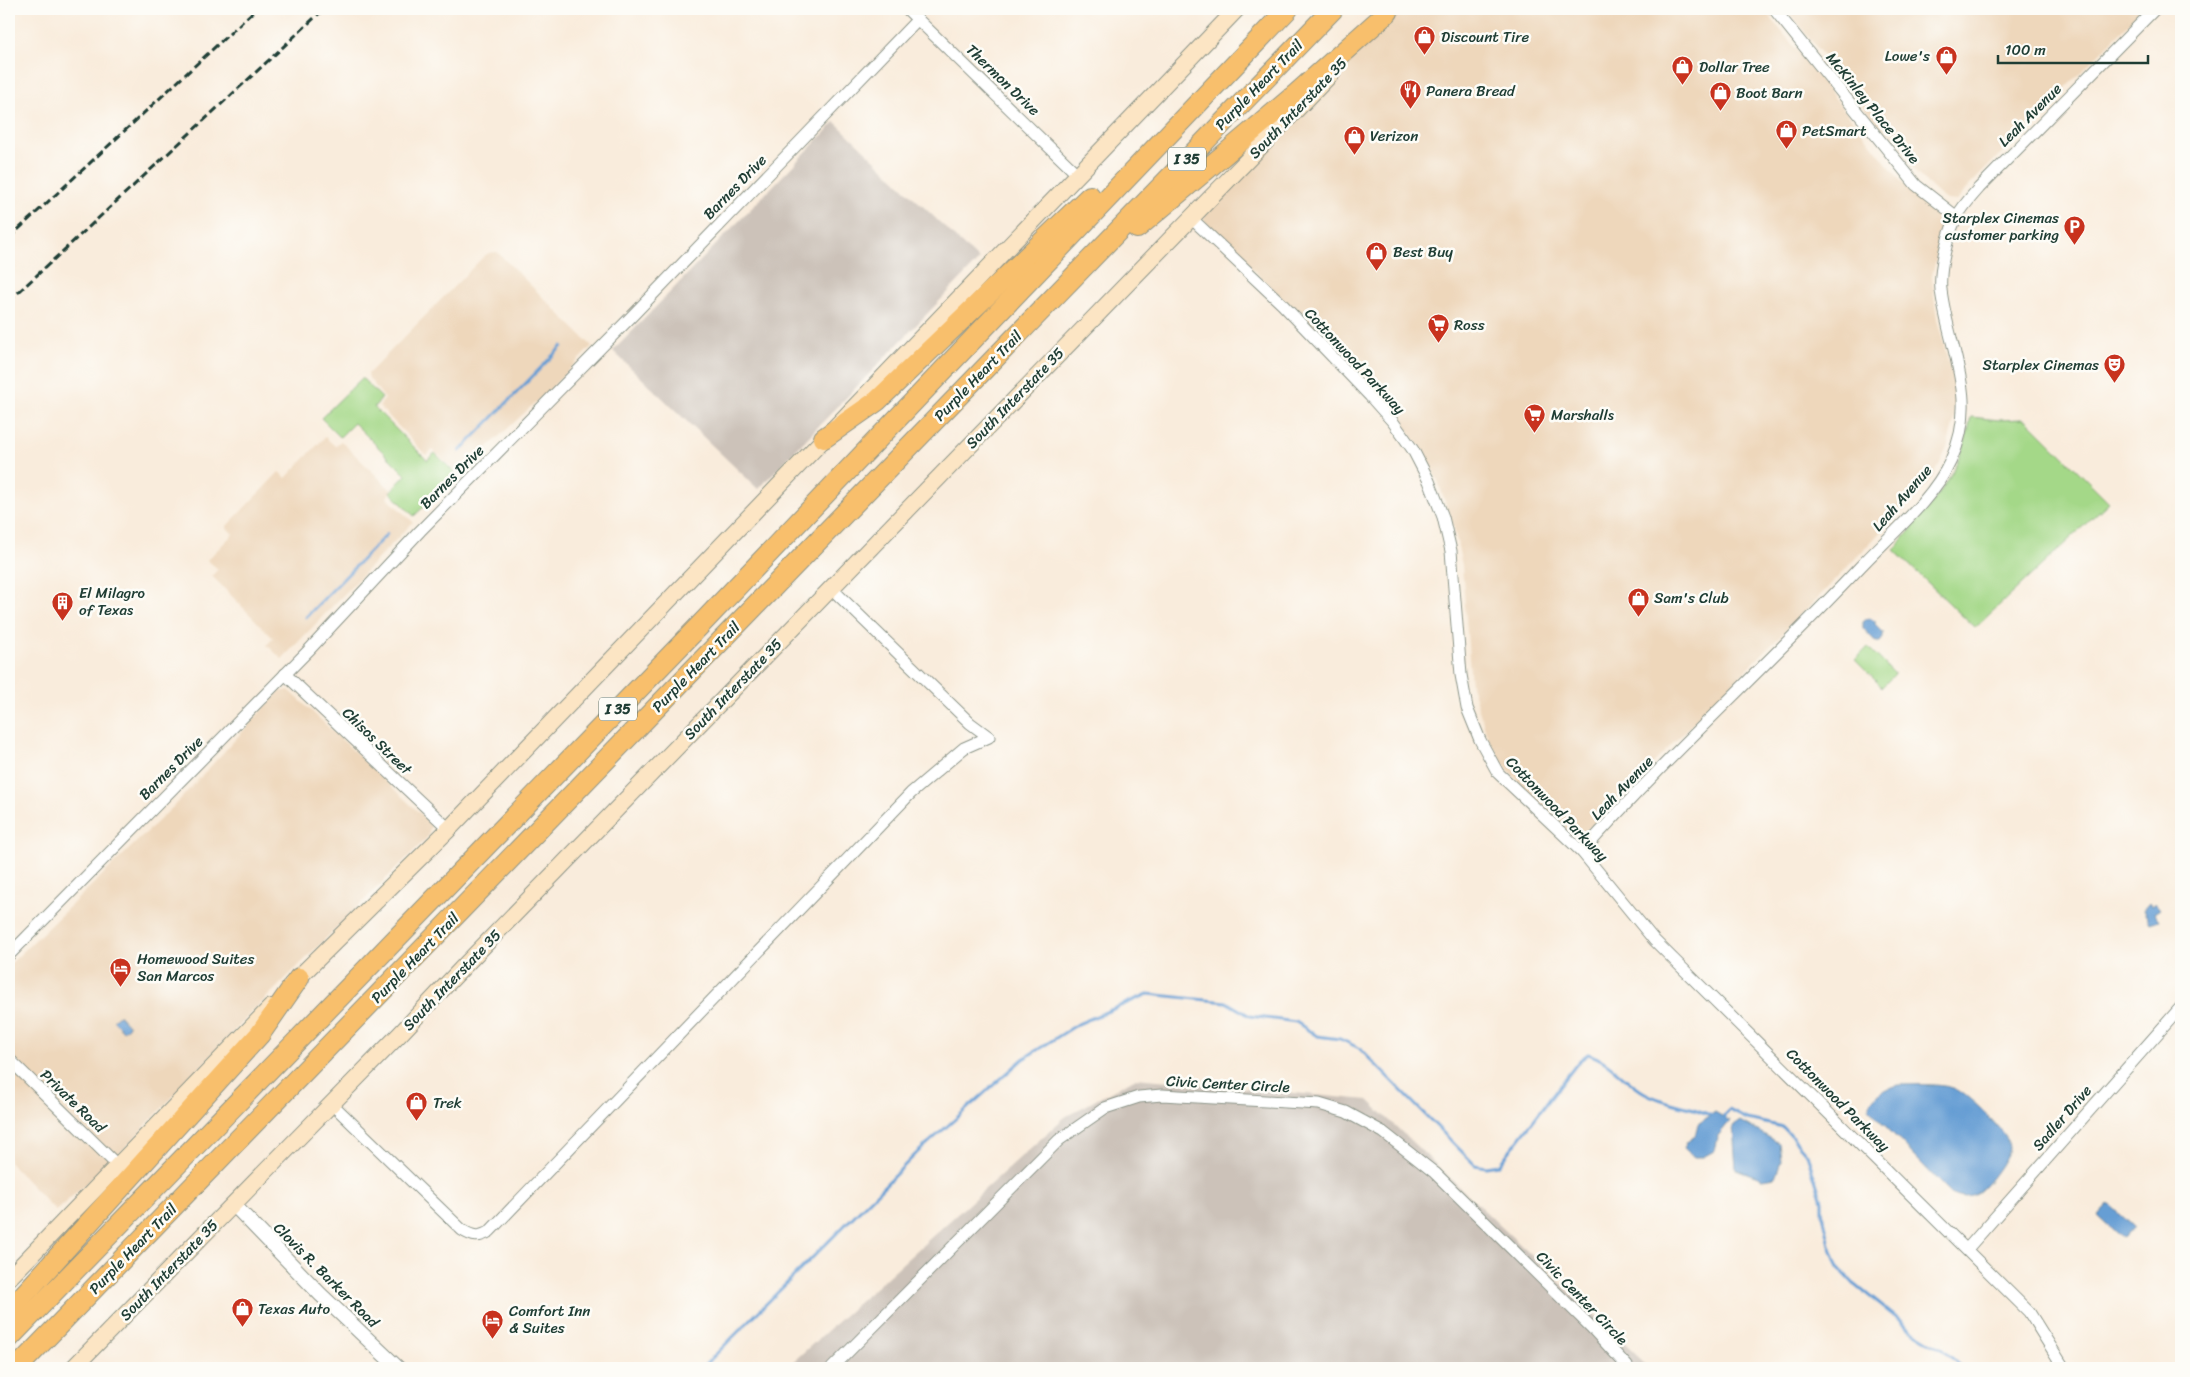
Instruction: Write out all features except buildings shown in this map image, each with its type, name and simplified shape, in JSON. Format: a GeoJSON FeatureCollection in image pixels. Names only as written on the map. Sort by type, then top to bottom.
{"type":"FeatureCollection","features":[{"type":"Feature","properties":{"kind":"highway","name":"Purple Heart Trail"},"geometry":{"type":"LineString","coordinates":[[9,1338],[712,612],[1288,9]]}},
{"type":"Feature","properties":{"kind":"highway","name":"Purple Heart Trail"},"geometry":{"type":"LineString","coordinates":[[18,1368],[1333,9]]}},
{"type":"Feature","properties":{"kind":"highway"},"geometry":{"type":"LineString","coordinates":[[1043,309],[1295,95],[1390,11]]}},
{"type":"Feature","properties":{"kind":"highway"},"geometry":{"type":"LineString","coordinates":[[824,438],[877,401],[1178,112],[1223,75]]}},
{"type":"Feature","properties":{"kind":"highway"},"geometry":{"type":"LineString","coordinates":[[9,1310],[260,1034],[299,978]]}},
{"type":"Feature","properties":{"kind":"main road"},"geometry":{"type":"LineString","coordinates":[[9,1278],[299,978],[449,829],[1237,9]]}},
{"type":"Feature","properties":{"kind":"main road","name":"South Interstate 35"},"geometry":{"type":"LineString","coordinates":[[74,1368],[1296,112],[1390,11]]}},
{"type":"Feature","properties":{"kind":"street","name":"Thermon Drive"},"geometry":{"type":"LineString","coordinates":[[907,9],[1077,174]]}},
{"type":"Feature","properties":{"kind":"street","name":"McKinley Place Drive"},"geometry":{"type":"LineString","coordinates":[[1774,9],[1916,185],[1956,217]]}},
{"type":"Feature","properties":{"kind":"street","name":"Leah Avenue"},"geometry":{"type":"LineString","coordinates":[[1582,852],[1691,740],[1714,713],[1847,581],[1941,480],[1958,443],[1963,422],[1962,378],[1941,288],[1948,240],[1956,217],[1979,188],[2155,9]]}},
{"type":"Feature","properties":{"kind":"street","name":"Barnes Drive"},"geometry":{"type":"LineString","coordinates":[[9,956],[284,674],[420,531],[633,315],[918,19]]}},
{"type":"Feature","properties":{"kind":"street","name":"Cottonwood Parkway"},"geometry":{"type":"LineString","coordinates":[[1191,218],[1282,304],[1370,396],[1413,450],[1443,517],[1451,552],[1461,675],[1467,708],[1480,740],[1498,773],[1582,852],[1654,940],[2029,1312],[2064,1368]]}},
{"type":"Feature","properties":{"kind":"street"},"geometry":{"type":"LineString","coordinates":[[332,1104],[462,1230],[472,1236],[482,1236],[503,1217],[911,793],[964,748],[989,737],[970,723],[831,588]]}},
{"type":"Feature","properties":{"kind":"street","name":"Chisos Street"},"geometry":{"type":"LineString","coordinates":[[284,674],[449,829]]}},
{"type":"Feature","properties":{"kind":"street","name":"Sadler Drive"},"geometry":{"type":"LineString","coordinates":[[1966,1249],[2181,1007]]}},
{"type":"Feature","properties":{"kind":"street","name":"Private Road"},"geometry":{"type":"LineString","coordinates":[[11,1065],[117,1165]]}},
{"type":"Feature","properties":{"kind":"street","name":"Civic Center Circle"},"geometry":{"type":"LineString","coordinates":[[832,1368],[1060,1140],[1105,1108],[1139,1097],[1162,1096],[1319,1104],[1346,1112],[1383,1132],[1435,1173],[1591,1327],[1627,1366],[1626,1368]]}},
{"type":"Feature","properties":{"kind":"street","name":"Clovis R. Barker Road"},"geometry":{"type":"LineString","coordinates":[[233,1204],[320,1294],[398,1368]]}},
{"type":"Feature","properties":{"kind":"shaded area"},"geometry":{"type":"Polygon","coordinates":[[[1400,9],[1764,9],[1900,180],[1943,219],[1943,227],[1932,276],[1937,320],[1953,377],[1956,399],[1954,421],[1947,448],[1934,476],[1810,606],[1580,837],[1570,832],[1522,785],[1503,764],[1488,738],[1471,685],[1462,565],[1455,532],[1438,481],[1424,453],[1389,403],[1204,221],[1205,211],[1400,9]]]}},
{"type":"Feature","properties":{"kind":"shaded area"},"geometry":{"type":"Polygon","coordinates":[[[1786,9],[2143,9],[1970,185],[1957,201],[1947,200],[1917,174],[1786,9]]]}},
{"type":"Feature","properties":{"kind":"shaded area"},"geometry":{"type":"Polygon","coordinates":[[[835,122],[979,260],[758,489],[613,351],[835,122]]]}},
{"type":"Feature","properties":{"kind":"shaded area"},"geometry":{"type":"Polygon","coordinates":[[[497,252],[592,346],[551,388],[459,474],[433,450],[426,455],[379,406],[385,399],[368,374],[484,256],[497,252]]]}},
{"type":"Feature","properties":{"kind":"shaded area"},"geometry":{"type":"Polygon","coordinates":[[[325,437],[335,446],[341,441],[391,490],[387,498],[413,522],[282,659],[267,645],[273,638],[212,576],[218,569],[207,560],[233,534],[226,527],[279,472],[286,478],[325,437]]]}},
{"type":"Feature","properties":{"kind":"shaded area"},"geometry":{"type":"Polygon","coordinates":[[[289,690],[431,824],[428,837],[254,1010],[122,1151],[56,1211],[9,1162],[9,965],[174,806],[279,692],[289,690]]]}},
{"type":"Feature","properties":{"kind":"shaded area"},"geometry":{"type":"Polygon","coordinates":[[[1136,1078],[1368,1100],[1650,1368],[786,1368],[1065,1117],[1136,1078]]]}},
{"type":"Feature","properties":{"kind":"green space"},"geometry":{"type":"Polygon","coordinates":[[[362,378],[382,398],[374,407],[427,460],[435,453],[457,475],[414,516],[390,492],[406,475],[354,423],[340,437],[321,418],[362,378]]]}},
{"type":"Feature","properties":{"kind":"green space"},"geometry":{"type":"Polygon","coordinates":[[[1971,417],[1999,420],[2023,419],[2028,421],[2109,502],[1975,628],[1894,550],[1932,504],[1952,473],[1960,457],[1971,417]]]}},
{"type":"Feature","properties":{"kind":"green space"},"geometry":{"type":"Polygon","coordinates":[[[1868,647],[1895,674],[1882,687],[1855,660],[1868,647]]]}},
{"type":"Feature","properties":{"kind":"water"},"geometry":{"type":"Polygon","coordinates":[[[1868,618],[1875,621],[1875,624],[1883,632],[1883,638],[1880,642],[1876,642],[1863,628],[1863,622],[1868,618]]]}},
{"type":"Feature","properties":{"kind":"water"},"geometry":{"type":"Polygon","coordinates":[[[2149,903],[2151,906],[2155,903],[2160,909],[2154,913],[2159,920],[2150,923],[2143,910],[2149,903]]]}},
{"type":"Feature","properties":{"kind":"water"},"geometry":{"type":"Polygon","coordinates":[[[119,1015],[129,1026],[123,1031],[113,1020],[119,1015]]]}},
{"type":"Feature","properties":{"kind":"water"},"geometry":{"type":"Polygon","coordinates":[[[1899,1085],[1933,1085],[1953,1088],[1976,1104],[2002,1132],[2009,1147],[2008,1152],[1984,1187],[1974,1195],[1964,1197],[1949,1192],[1869,1109],[1872,1100],[1876,1096],[1884,1090],[1899,1085]]]}},
{"type":"Feature","properties":{"kind":"water"},"geometry":{"type":"Polygon","coordinates":[[[1715,1112],[1730,1121],[1717,1137],[1714,1151],[1703,1157],[1694,1157],[1684,1148],[1687,1142],[1695,1136],[1698,1124],[1715,1112]]]}},
{"type":"Feature","properties":{"kind":"water"},"geometry":{"type":"Polygon","coordinates":[[[1740,1121],[1779,1143],[1781,1161],[1775,1177],[1763,1179],[1736,1169],[1733,1126],[1740,1121]]]}},
{"type":"Feature","properties":{"kind":"water"},"geometry":{"type":"Polygon","coordinates":[[[2109,1204],[2134,1227],[2123,1239],[2098,1216],[2109,1204]]]}},
{"type":"Feature","properties":{"kind":"waterway"},"geometry":{"type":"LineString","coordinates":[[460,451],[562,346]]}},
{"type":"Feature","properties":{"kind":"waterway"},"geometry":{"type":"LineString","coordinates":[[306,617],[387,534]]}},
{"type":"Feature","properties":{"kind":"waterway"},"geometry":{"type":"LineString","coordinates":[[702,1368],[917,1153],[1023,1059],[1078,1024],[1148,994],[1226,1002],[1250,1016],[1296,1022],[1317,1036],[1340,1039],[1359,1048],[1475,1165],[1486,1167],[1499,1165],[1579,1061],[1588,1054],[1604,1062],[1645,1093],[1712,1116]]}},
{"type":"Feature","properties":{"kind":"waterway"},"geometry":{"type":"LineString","coordinates":[[1724,1120],[1724,1115],[1729,1110],[1747,1119],[1783,1127],[1807,1154],[1822,1201],[1822,1211],[1830,1245],[1838,1267],[1853,1283],[1914,1332],[1942,1349],[1963,1368]]}},
{"type":"Feature","properties":{"kind":"railway"},"geometry":{"type":"LineString","coordinates":[[9,238],[256,9]]}},
{"type":"Feature","properties":{"kind":"railway"},"geometry":{"type":"LineString","coordinates":[[9,301],[324,9]]}},
{"type":"Feature","properties":{"kind":"place","name":"Discount Tire"},"geometry":{"type":"Point","coordinates":[1425,56]}},
{"type":"Feature","properties":{"kind":"place","name":"Lowe's"},"geometry":{"type":"Point","coordinates":[1946,75]}},
{"type":"Feature","properties":{"kind":"place","name":"Dollar Tree"},"geometry":{"type":"Point","coordinates":[1683,86]}},
{"type":"Feature","properties":{"kind":"place","name":"Panera Bread"},"geometry":{"type":"Point","coordinates":[1410,110]}},
{"type":"Feature","properties":{"kind":"place","name":"Boot Barn"},"geometry":{"type":"Point","coordinates":[1720,112]}},
{"type":"Feature","properties":{"kind":"place","name":"PetSmart"},"geometry":{"type":"Point","coordinates":[1786,150]}},
{"type":"Feature","properties":{"kind":"place","name":"Verizon"},"geometry":{"type":"Point","coordinates":[1354,155]}},
{"type":"Feature","properties":{"kind":"place","name":"Starplex Cinemas customer parking"},"geometry":{"type":"Point","coordinates":[2075,246]}},
{"type":"Feature","properties":{"kind":"place","name":"Best Buy"},"geometry":{"type":"Point","coordinates":[1377,271]}},
{"type":"Feature","properties":{"kind":"place","name":"Ross"},"geometry":{"type":"Point","coordinates":[1438,344]}},
{"type":"Feature","properties":{"kind":"place","name":"Starplex Cinemas"},"geometry":{"type":"Point","coordinates":[2115,384]}},
{"type":"Feature","properties":{"kind":"place","name":"Marshalls"},"geometry":{"type":"Point","coordinates":[1535,434]}},
{"type":"Feature","properties":{"kind":"place","name":"Sam's Club"},"geometry":{"type":"Point","coordinates":[1638,617]}},
{"type":"Feature","properties":{"kind":"place","name":"El Milagro of Texas"},"geometry":{"type":"Point","coordinates":[63,621]}},
{"type":"Feature","properties":{"kind":"place","name":"Homewood Suites San Marcos"},"geometry":{"type":"Point","coordinates":[121,987]}},
{"type":"Feature","properties":{"kind":"place","name":"Trek"},"geometry":{"type":"Point","coordinates":[417,1122]}},
{"type":"Feature","properties":{"kind":"place","name":"Texas Auto"},"geometry":{"type":"Point","coordinates":[242,1328]}},
{"type":"Feature","properties":{"kind":"place","name":"Comfort Inn & Suites"},"geometry":{"type":"Point","coordinates":[493,1339]}}]}
